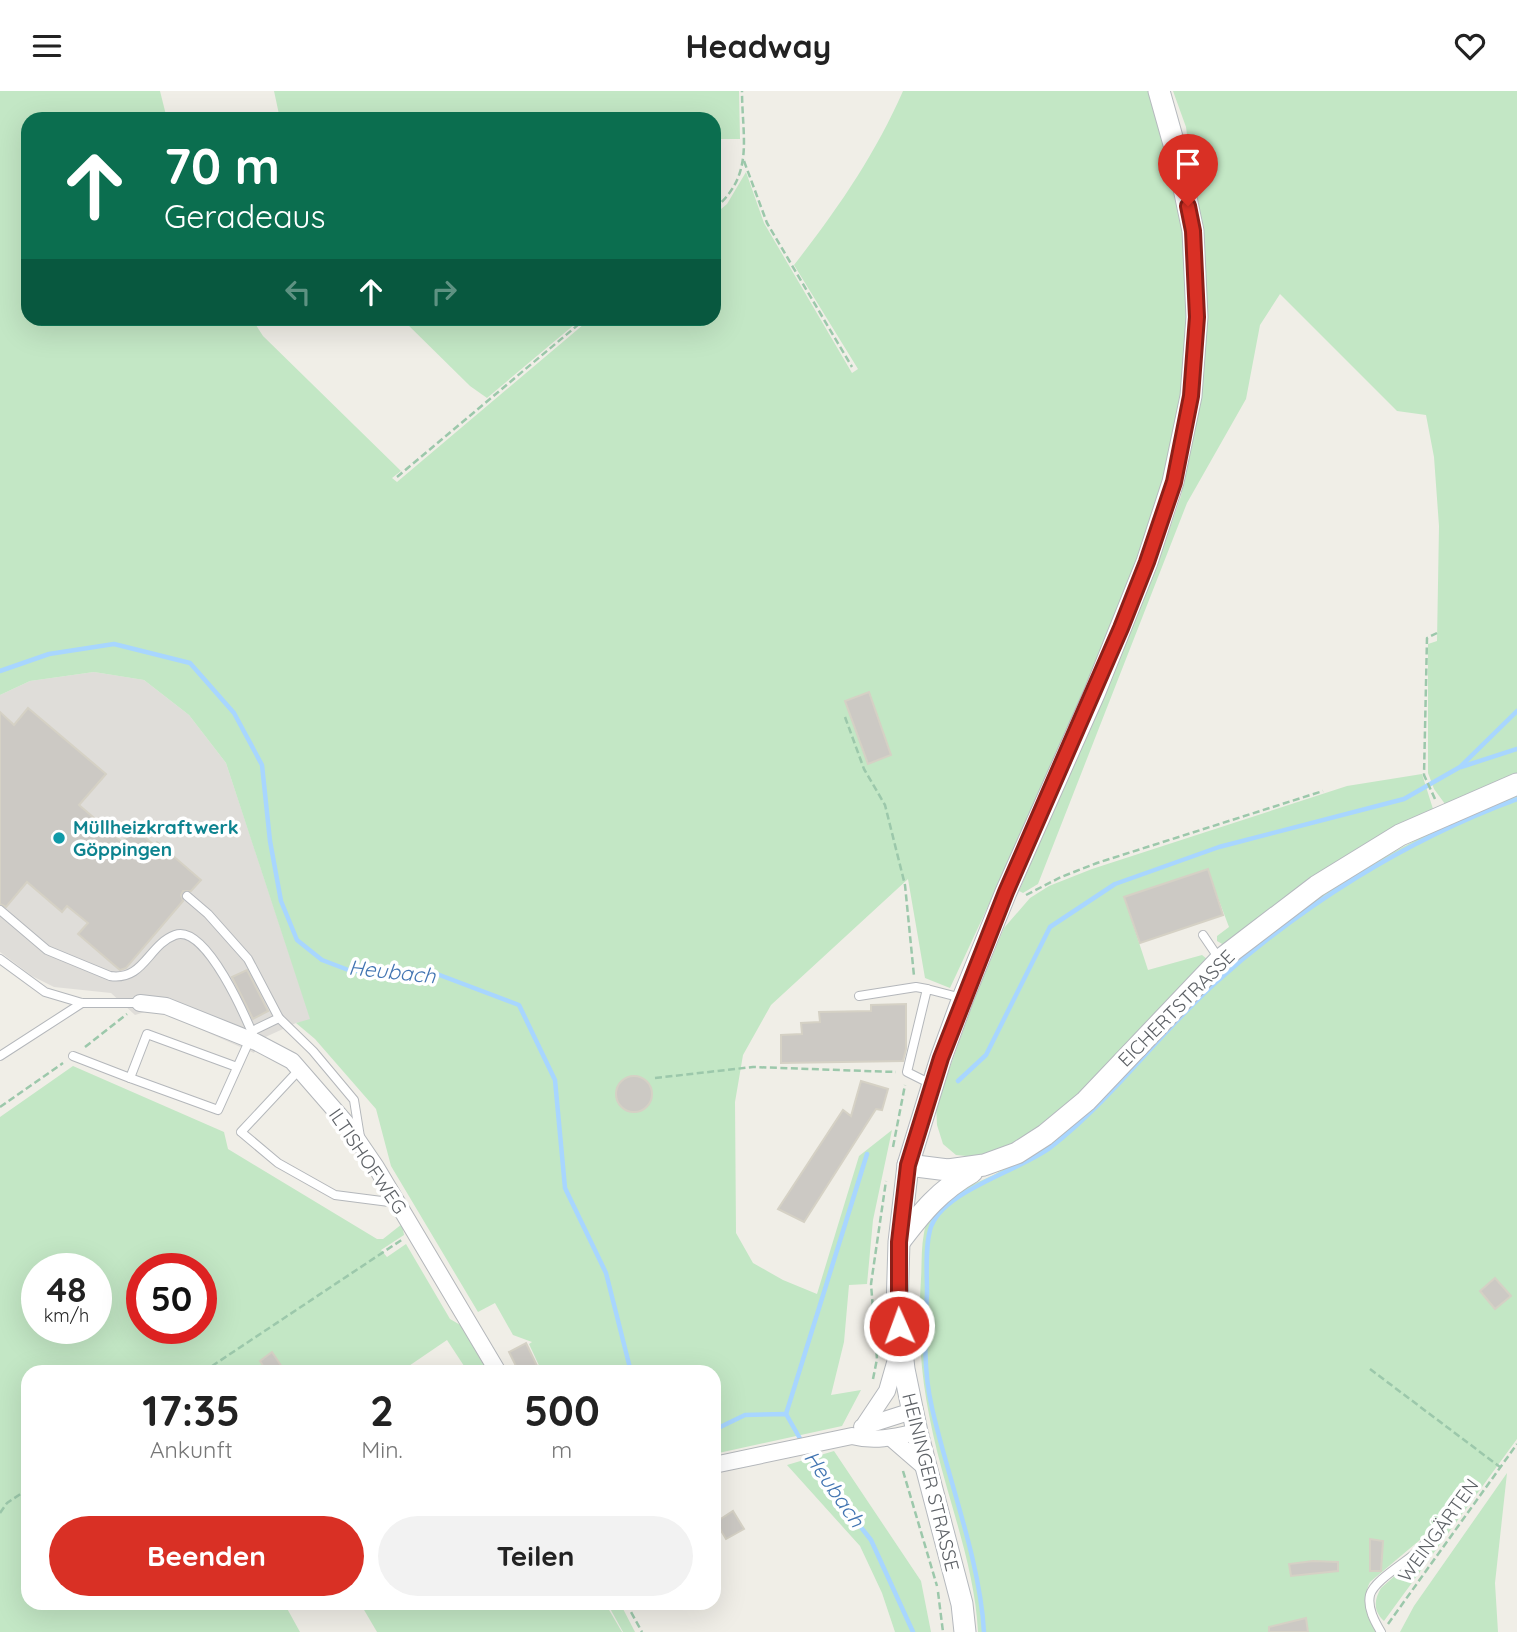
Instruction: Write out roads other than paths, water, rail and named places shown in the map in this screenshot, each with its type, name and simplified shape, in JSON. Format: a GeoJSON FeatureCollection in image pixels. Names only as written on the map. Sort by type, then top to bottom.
{"type":"FeatureCollection","features":[{"type":"Feature","properties":{"kind":"main road","name":"HEININGER STRASSE"},"geometry":{"type":"LineString","coordinates":[[965,1632],[962,1604],[912,1411],[901,1344],[897,1309],[899,1242],[908,1165],[963,998],[1094,694],[1147,562],[1174,482],[1191,396],[1197,317],[1193,231],[1177,155],[1159,91]]}},
{"type":"Feature","properties":{"kind":"main road","name":"EICHERTSTRASSE"},"geometry":{"type":"LineString","coordinates":[[908,1165],[948,1170],[984,1165],[1017,1153],[1045,1135],[1086,1101],[1220,960],[1317,886],[1400,835],[1517,784]]}},
{"type":"Feature","properties":{"kind":"main road"},"geometry":{"type":"LineString","coordinates":[[899,1242],[923,1210],[949,1184],[984,1165]]}},
{"type":"Feature","properties":{"kind":"street","name":"ILTISHOFWEG"},"geometry":{"type":"LineString","coordinates":[[140,1003],[166,1006],[252,1037],[292,1062],[346,1123],[481,1330],[495,1365]]}},
{"type":"Feature","properties":{"kind":"street"},"geometry":{"type":"LineString","coordinates":[[865,1424],[887,1391],[901,1344]]}},
{"type":"Feature","properties":{"kind":"street"},"geometry":{"type":"LineString","coordinates":[[847,1437],[865,1424],[912,1411]]}},
{"type":"Feature","properties":{"kind":"street"},"geometry":{"type":"LineString","coordinates":[[721,1464],[847,1437],[891,1438],[917,1432]]}},
{"type":"Feature","properties":{"kind":"street"},"geometry":{"type":"LineString","coordinates":[[891,1438],[928,1470]]}},
{"type":"Feature","properties":{"kind":"lane"},"geometry":{"type":"LineString","coordinates":[[187,896],[208,914],[248,959],[279,1018],[313,1051],[354,1100],[362,1147]]}},
{"type":"Feature","properties":{"kind":"lane"},"geometry":{"type":"LineString","coordinates":[[0,910],[47,950],[121,978],[132,974],[174,935],[189,935],[200,944],[229,983],[252,1037]]}},
{"type":"Feature","properties":{"kind":"lane"},"geometry":{"type":"LineString","coordinates":[[1203,935],[1220,960]]}},
{"type":"Feature","properties":{"kind":"lane"},"geometry":{"type":"LineString","coordinates":[[0,959],[45,992],[82,1003],[140,1003]]}},
{"type":"Feature","properties":{"kind":"lane"},"geometry":{"type":"LineString","coordinates":[[859,996],[915,987],[963,998]]}},
{"type":"Feature","properties":{"kind":"lane"},"geometry":{"type":"LineString","coordinates":[[927,989],[907,1072],[933,1085]]}},
{"type":"Feature","properties":{"kind":"lane"},"geometry":{"type":"LineString","coordinates":[[0,1056],[82,1003]]}},
{"type":"Feature","properties":{"kind":"lane"},"geometry":{"type":"LineString","coordinates":[[73,1056],[218,1110],[252,1037],[279,1018]]}},
{"type":"Feature","properties":{"kind":"lane"},"geometry":{"type":"LineString","coordinates":[[130,1078],[147,1034],[237,1067]]}},
{"type":"Feature","properties":{"kind":"lane"},"geometry":{"type":"LineString","coordinates":[[299,1070],[241,1132],[278,1163],[335,1195],[397,1203]]}},
{"type":"Feature","properties":{"kind":"lane"},"geometry":{"type":"LineString","coordinates":[[1382,1632],[1373,1617],[1369,1597],[1374,1587],[1417,1553],[1441,1527],[1452,1505]]}},
{"type":"Feature","properties":{"kind":"waterway","name":"Heubach"},"geometry":{"type":"LineString","coordinates":[[0,671],[49,654],[114,644],[190,663],[234,713],[262,765],[270,841],[281,901],[297,940],[322,960],[351,971],[429,971],[519,1005],[555,1080],[565,1188],[606,1273],[629,1365]]}},
{"type":"Feature","properties":{"kind":"waterway"},"geometry":{"type":"LineString","coordinates":[[958,1081],[986,1055],[1050,927],[1115,884],[1219,847],[1404,799],[1460,767],[1517,711]]}},
{"type":"Feature","properties":{"kind":"waterway"},"geometry":{"type":"LineString","coordinates":[[1461,767],[1517,749]]}},
{"type":"Feature","properties":{"kind":"waterway"},"geometry":{"type":"LineString","coordinates":[[984,1632],[976,1577],[932,1408],[927,1379],[927,1253],[928,1237],[937,1216],[965,1193],[1051,1147],[1094,1109],[1214,984],[1319,902],[1357,877],[1435,834],[1517,799]]}},
{"type":"Feature","properties":{"kind":"waterway"},"geometry":{"type":"LineString","coordinates":[[786,1414],[867,1154]]}},
{"type":"Feature","properties":{"kind":"waterway","name":"Heubach"},"geometry":{"type":"LineString","coordinates":[[721,1427],[745,1415],[786,1414],[802,1442]]}},
{"type":"Feature","properties":{"kind":"waterway","name":"Heubach"},"geometry":{"type":"LineString","coordinates":[[806,1450],[823,1479],[871,1540],[913,1632]]}},
{"type":"Feature","properties":{"kind":"place","name":"Müllheizkraftwerk Göppingen"},"geometry":{"type":"Point","coordinates":[59,838]}}]}
